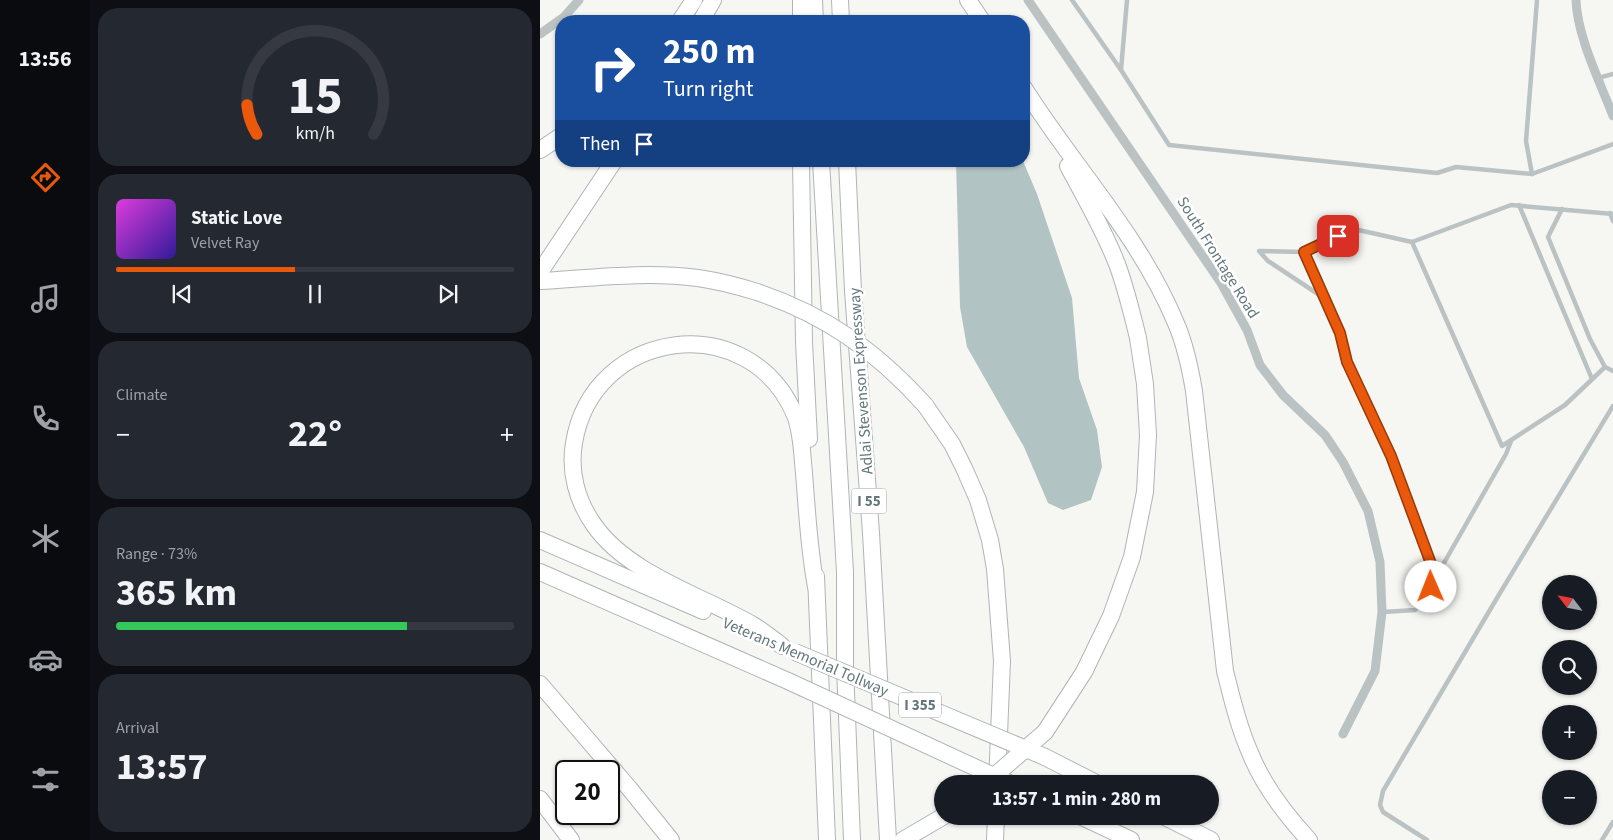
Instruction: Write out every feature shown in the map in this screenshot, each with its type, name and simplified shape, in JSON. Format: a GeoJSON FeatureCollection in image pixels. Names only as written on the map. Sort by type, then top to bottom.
{"type":"FeatureCollection","features":[{"type":"Feature","properties":{"kind":"highway"},"geometry":{"type":"LineString","coordinates":[[684,15],[694,0]]}},
{"type":"Feature","properties":{"kind":"highway"},"geometry":{"type":"LineString","coordinates":[[704,15],[713,0]]}},
{"type":"Feature","properties":{"kind":"highway"},"geometry":{"type":"LineString","coordinates":[[801,0],[801,15]]}},
{"type":"Feature","properties":{"kind":"highway"},"geometry":{"type":"LineString","coordinates":[[814,0],[815,15]]}},
{"type":"Feature","properties":{"kind":"highway"},"geometry":{"type":"LineString","coordinates":[[840,0],[841,15]]}},
{"type":"Feature","properties":{"kind":"highway"},"geometry":{"type":"LineString","coordinates":[[968,0],[978,15]]}},
{"type":"Feature","properties":{"kind":"highway"},"geometry":{"type":"LineString","coordinates":[[1030,97],[1116,218],[1154,277],[1175,321],[1184,347],[1194,391],[1225,671],[1235,711],[1251,756],[1266,785],[1288,817],[1309,840]]}},
{"type":"Feature","properties":{"kind":"highway"},"geometry":{"type":"LineString","coordinates":[[995,775],[1045,732],[1084,672],[1111,616],[1132,557],[1144,492],[1148,435],[1145,384],[1138,338],[1128,297],[1116,262],[1096,218],[1039,111]]}},
{"type":"Feature","properties":{"kind":"highway"},"geometry":{"type":"LineString","coordinates":[[540,150],[555,140]]}},
{"type":"Feature","properties":{"kind":"highway"},"geometry":{"type":"LineString","coordinates":[[540,272],[610,167]]}},
{"type":"Feature","properties":{"kind":"highway"},"geometry":{"type":"LineString","coordinates":[[801,167],[804,342],[827,840]]}},
{"type":"Feature","properties":{"kind":"highway","name":"Adlai Stevenson Expressway"},"geometry":{"type":"LineString","coordinates":[[821,167],[845,572],[845,667],[852,840]]}},
{"type":"Feature","properties":{"kind":"highway","name":"Adlai Stevenson Expressway"},"geometry":{"type":"LineString","coordinates":[[847,167],[853,291],[871,533],[888,840]]}},
{"type":"Feature","properties":{"kind":"highway"},"geometry":{"type":"LineString","coordinates":[[540,281],[667,276],[728,283],[781,300],[809,312],[845,333],[878,358],[908,386],[925,405],[952,444],[978,500],[990,540],[995,569],[1002,661],[997,775]]}},
{"type":"Feature","properties":{"kind":"highway"},"geometry":{"type":"LineString","coordinates":[[789,649],[754,626],[641,567],[605,540],[595,527],[576,489],[573,453],[578,425],[590,399],[601,383],[640,354],[670,345],[681,344],[696,344],[728,351],[742,357],[770,377],[784,393],[792,408],[801,438],[812,564],[816,587]]}},
{"type":"Feature","properties":{"kind":"highway","name":"Veterans Memorial Tollway"},"geometry":{"type":"LineString","coordinates":[[540,540],[789,649],[1045,757],[1080,775]]}},
{"type":"Feature","properties":{"kind":"highway","name":"Veterans Memorial Tollway"},"geometry":{"type":"LineString","coordinates":[[540,572],[788,680],[992,775]]}},
{"type":"Feature","properties":{"kind":"highway"},"geometry":{"type":"LineString","coordinates":[[540,684],[671,840]]}},
{"type":"Feature","properties":{"kind":"highway"},"geometry":{"type":"LineString","coordinates":[[629,788],[680,840]]}},
{"type":"Feature","properties":{"kind":"highway"},"geometry":{"type":"LineString","coordinates":[[540,800],[572,840]]}},
{"type":"Feature","properties":{"kind":"highway"},"geometry":{"type":"LineString","coordinates":[[903,840],[934,822]]}},
{"type":"Feature","properties":{"kind":"highway"},"geometry":{"type":"LineString","coordinates":[[994,840],[995,825]]}},
{"type":"Feature","properties":{"kind":"highway"},"geometry":{"type":"LineString","coordinates":[[1099,825],[1130,840]]}},
{"type":"Feature","properties":{"kind":"highway"},"geometry":{"type":"LineString","coordinates":[[1181,825],[1211,840]]}},
{"type":"Feature","properties":{"kind":"street"},"geometry":{"type":"LineString","coordinates":[[566,15],[579,0]]}},
{"type":"Feature","properties":{"kind":"street","name":"South Frontage Road"},"geometry":{"type":"LineString","coordinates":[[1028,0],[1221,283],[1248,330],[1260,365],[1283,395],[1325,435],[1343,462],[1368,511],[1380,562],[1382,612],[1375,671],[1342,734]]}},
{"type":"Feature","properties":{"kind":"street"},"geometry":{"type":"LineString","coordinates":[[1576,0],[1576,11],[1581,31],[1613,116]]}},
{"type":"Feature","properties":{"kind":"street"},"geometry":{"type":"LineString","coordinates":[[540,34],[555,23]]}},
{"type":"Feature","properties":{"kind":"lane"},"geometry":{"type":"LineString","coordinates":[[1072,0],[1121,70],[1169,145],[1437,173],[1456,167],[1532,174],[1613,144]]}},
{"type":"Feature","properties":{"kind":"lane"},"geometry":{"type":"LineString","coordinates":[[1121,70],[1127,0]]}},
{"type":"Feature","properties":{"kind":"lane"},"geometry":{"type":"LineString","coordinates":[[1532,174],[1526,141],[1537,0]]}},
{"type":"Feature","properties":{"kind":"lane"},"geometry":{"type":"LineString","coordinates":[[1598,78],[1613,74]]}},
{"type":"Feature","properties":{"kind":"lane"},"geometry":{"type":"LineString","coordinates":[[1326,300],[1268,261],[1259,251],[1304,252],[1354,229],[1412,242],[1510,204],[1611,213],[1613,221]]}},
{"type":"Feature","properties":{"kind":"lane"},"geometry":{"type":"LineString","coordinates":[[1519,205],[1592,379]]}},
{"type":"Feature","properties":{"kind":"lane"},"geometry":{"type":"LineString","coordinates":[[1562,209],[1548,237],[1590,339],[1605,367],[1613,371]]}},
{"type":"Feature","properties":{"kind":"lane"},"geometry":{"type":"LineString","coordinates":[[1412,242],[1502,446],[1565,405],[1605,367]]}},
{"type":"Feature","properties":{"kind":"lane"},"geometry":{"type":"LineString","coordinates":[[1304,252],[1340,333],[1347,362],[1391,456],[1436,577]]}},
{"type":"Feature","properties":{"kind":"lane"},"geometry":{"type":"LineString","coordinates":[[1427,840],[1383,812],[1380,805],[1384,791],[1497,598],[1613,406]]}},
{"type":"Feature","properties":{"kind":"lane"},"geometry":{"type":"LineString","coordinates":[[1382,612],[1415,610],[1427,597],[1436,577],[1506,454],[1511,440]]}},
{"type":"Feature","properties":{"kind":"lane"},"geometry":{"type":"LineString","coordinates":[[1602,840],[1613,822]]}},
{"type":"Feature","properties":{"kind":"shaded area"},"geometry":{"type":"Polygon","coordinates":[[[956,167],[1026,167],[1037,194],[1072,298],[1079,378],[1097,430],[1102,467],[1091,500],[1063,510],[1048,503],[1024,447],[967,347],[960,307],[956,167]]]}},
{"type":"Feature","properties":{"kind":"route"},"geometry":{"type":"LineString","coordinates":[[1338,236],[1304,252],[1340,333],[1347,362],[1391,456],[1436,577],[1431,587]]}}]}
